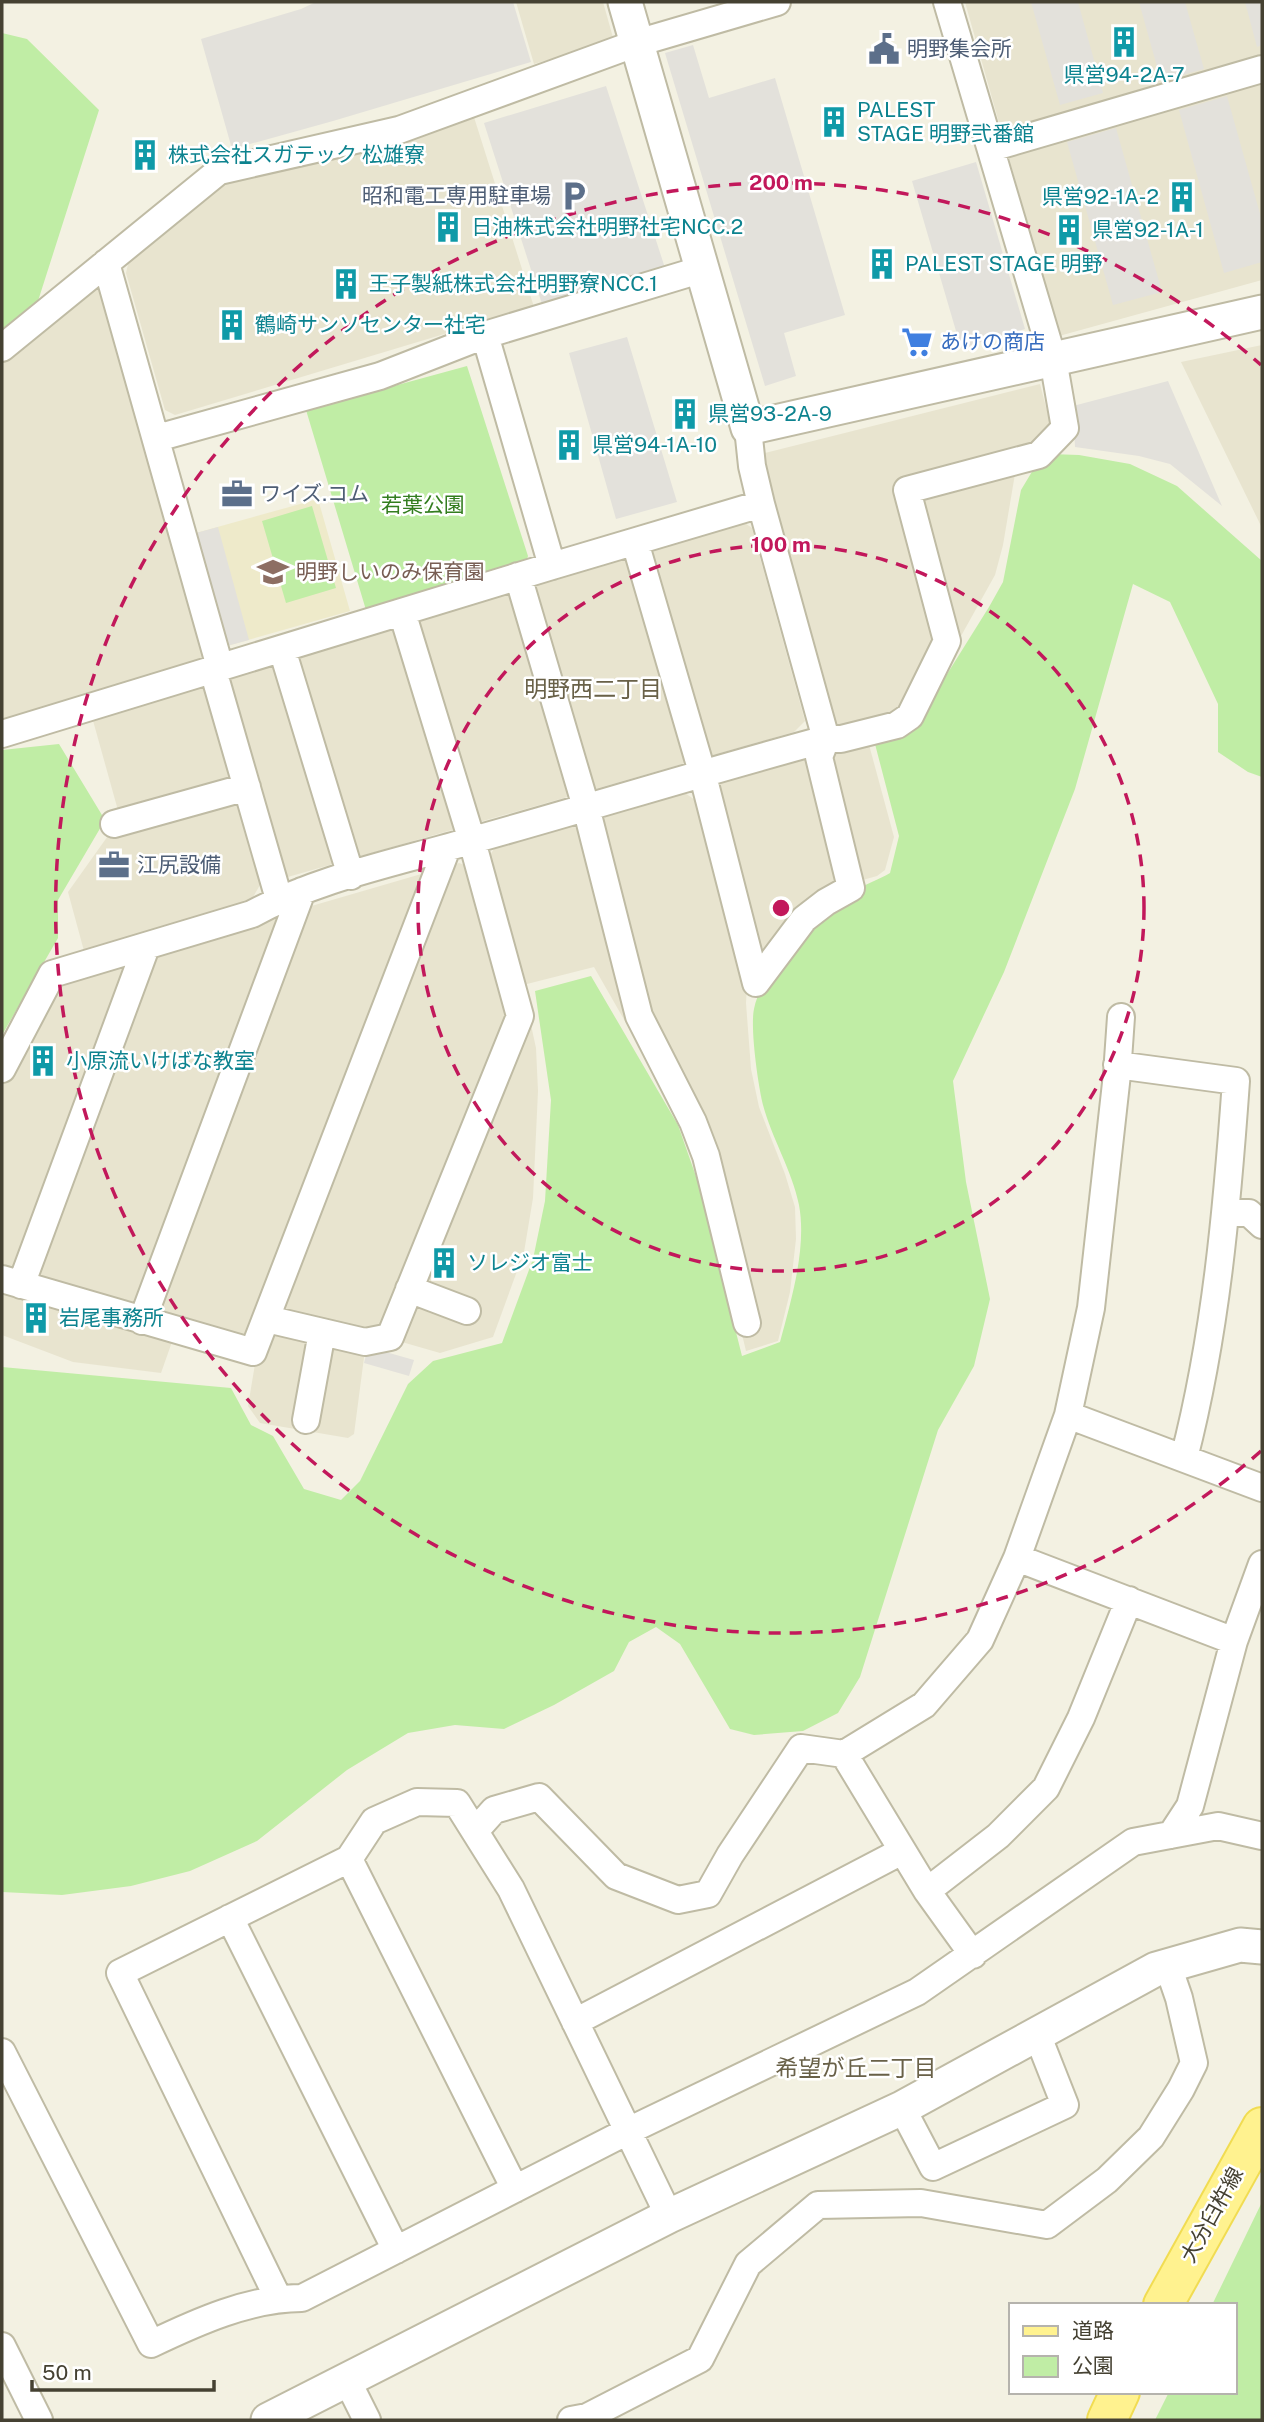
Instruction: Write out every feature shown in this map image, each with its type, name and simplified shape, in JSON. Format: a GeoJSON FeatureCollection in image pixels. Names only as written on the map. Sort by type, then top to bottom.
{"type":"FeatureCollection","features":[{"type":"Feature","properties":{"kind":"main road","name":"大分臼杵線"},"geometry":{"type":"LineString","coordinates":[[1164,2303],[1262,2127]]}},
{"type":"Feature","properties":{"kind":"main road"},"geometry":{"type":"LineString","coordinates":[[1107,2420],[1119,2394]]}},
{"type":"Feature","properties":{"kind":"street"},"geometry":{"type":"LineString","coordinates":[[625,2],[748,428],[752,466],[761,504],[826,739],[819,757],[851,888],[804,919],[756,983],[702,772],[635,542]]}},
{"type":"Feature","properties":{"kind":"street"},"geometry":{"type":"LineString","coordinates":[[2,348],[219,171],[399,130],[637,43],[777,2]]}},
{"type":"Feature","properties":{"kind":"street"},"geometry":{"type":"LineString","coordinates":[[2,1069],[52,974],[252,914],[290,895],[351,876],[702,772],[826,739],[841,739],[897,725],[910,716],[947,641],[907,490],[1039,455],[1065,428],[1054,359],[947,2]]}},
{"type":"Feature","properties":{"kind":"street"},"geometry":{"type":"LineString","coordinates":[[991,148],[1262,69]]}},
{"type":"Feature","properties":{"kind":"street"},"geometry":{"type":"LineString","coordinates":[[106,263],[220,667],[215,677],[247,787],[290,895],[142,1321]]}},
{"type":"Feature","properties":{"kind":"street"},"geometry":{"type":"LineString","coordinates":[[157,438],[380,376],[485,335],[703,269]]}},
{"type":"Feature","properties":{"kind":"street"},"geometry":{"type":"LineString","coordinates":[[748,428],[1262,312]]}},
{"type":"Feature","properties":{"kind":"street"},"geometry":{"type":"LineString","coordinates":[[485,335],[552,566]]}},
{"type":"Feature","properties":{"kind":"street"},"geometry":{"type":"LineString","coordinates":[[2,733],[761,504]]}},
{"type":"Feature","properties":{"kind":"street"},"geometry":{"type":"LineString","coordinates":[[518,576],[586,807],[639,1016],[693,1122],[706,1156],[747,1323]]}},
{"type":"Feature","properties":{"kind":"street"},"geometry":{"type":"LineString","coordinates":[[267,1320],[365,1342],[390,1337],[520,1016],[460,844],[402,612]]}},
{"type":"Feature","properties":{"kind":"street"},"geometry":{"type":"LineString","coordinates":[[282,649],[351,876]]}},
{"type":"Feature","properties":{"kind":"street"},"geometry":{"type":"LineString","coordinates":[[114,824],[247,787]]}},
{"type":"Feature","properties":{"kind":"street"},"geometry":{"type":"LineString","coordinates":[[146,947],[11,1282],[253,1352],[460,844]]}},
{"type":"Feature","properties":{"kind":"street"},"geometry":{"type":"LineString","coordinates":[[476,1830],[494,1810],[539,1797],[617,1876],[678,1900],[708,1894],[738,1843],[802,1748],[844,1754],[924,1705],[980,1640],[1017,1558],[1068,1415],[1091,1308],[1121,1017]]}},
{"type":"Feature","properties":{"kind":"street"},"geometry":{"type":"LineString","coordinates":[[1118,1065],[1236,1081],[1216,1302],[1200,1397],[1184,1458]]}},
{"type":"Feature","properties":{"kind":"street"},"geometry":{"type":"LineString","coordinates":[[1226,1213],[1249,1213],[1262,1225]]}},
{"type":"Feature","properties":{"kind":"street"},"geometry":{"type":"LineString","coordinates":[[409,1289],[467,1311]]}},
{"type":"Feature","properties":{"kind":"street"},"geometry":{"type":"LineString","coordinates":[[306,1420],[322,1332]]}},
{"type":"Feature","properties":{"kind":"street"},"geometry":{"type":"LineString","coordinates":[[1068,1415],[1262,1488]]}},
{"type":"Feature","properties":{"kind":"street"},"geometry":{"type":"LineString","coordinates":[[1017,1558],[1234,1641]]}},
{"type":"Feature","properties":{"kind":"street"},"geometry":{"type":"LineString","coordinates":[[1171,1835],[1190,1806],[1234,1641],[1262,1564]]}},
{"type":"Feature","properties":{"kind":"street"},"geometry":{"type":"LineString","coordinates":[[927,1891],[998,1836],[1046,1788],[1081,1718],[1129,1600]]}},
{"type":"Feature","properties":{"kind":"street"},"geometry":{"type":"LineString","coordinates":[[844,1754],[927,1891],[973,1955]]}},
{"type":"Feature","properties":{"kind":"street"},"geometry":{"type":"LineString","coordinates":[[278,2298],[120,1973],[349,1859],[373,1821],[417,1802],[457,1803],[512,1889],[669,2216]]}},
{"type":"Feature","properties":{"kind":"street"},"geometry":{"type":"LineString","coordinates":[[2,2052],[151,2344],[195,2323],[278,2298],[302,2298],[628,2131],[918,1992],[1133,1842],[1218,1826],[1262,1836]]}},
{"type":"Feature","properties":{"kind":"street"},"geometry":{"type":"LineString","coordinates":[[575,2022],[902,1851]]}},
{"type":"Feature","properties":{"kind":"street"},"geometry":{"type":"LineString","coordinates":[[349,1859],[515,2189]]}},
{"type":"Feature","properties":{"kind":"street"},"geometry":{"type":"LineString","coordinates":[[230,1918],[396,2250]]}},
{"type":"Feature","properties":{"kind":"street"},"geometry":{"type":"LineString","coordinates":[[268,2420],[669,2216],[902,2108],[1156,1969],[1240,1945],[1262,1947]]}},
{"type":"Feature","properties":{"kind":"street"},"geometry":{"type":"LineString","coordinates":[[571,2420],[587,2417],[700,2359],[748,2264],[818,2205],[921,2203],[1046,2225],[1107,2180],[1151,2137],[1194,2063],[1168,1966]]}},
{"type":"Feature","properties":{"kind":"street"},"geometry":{"type":"LineString","coordinates":[[902,2108],[933,2167],[1065,2105],[1037,2034]]}},
{"type":"Feature","properties":{"kind":"street"},"geometry":{"type":"LineString","coordinates":[[2,2346],[39,2420]]}},
{"type":"Feature","properties":{"kind":"street"},"geometry":{"type":"LineString","coordinates":[[347,2380],[367,2420]]}},
{"type":"Feature","properties":{"kind":"shaded area"},"geometry":{"type":"Polygon","coordinates":[[[316,2],[513,2],[531,62],[232,149],[201,39],[316,2]]]}},
{"type":"Feature","properties":{"kind":"shaded area"},"geometry":{"type":"Polygon","coordinates":[[[516,2],[603,2],[614,41],[534,64],[516,2]]]}},
{"type":"Feature","properties":{"kind":"shaded area"},"geometry":{"type":"Polygon","coordinates":[[[965,2],[1262,2],[1262,280],[1059,336],[965,2]]]}},
{"type":"Feature","properties":{"kind":"shaded area"},"geometry":{"type":"Polygon","coordinates":[[[1031,2],[1078,2],[1103,93],[1060,105],[1031,2]]]}},
{"type":"Feature","properties":{"kind":"shaded area"},"geometry":{"type":"Polygon","coordinates":[[[1139,2],[1185,2],[1204,69],[1161,81],[1139,2]]]}},
{"type":"Feature","properties":{"kind":"shaded area"},"geometry":{"type":"Polygon","coordinates":[[[1245,2],[1262,2],[1262,45],[1257,47],[1245,2]]]}},
{"type":"Feature","properties":{"kind":"shaded area"},"geometry":{"type":"Polygon","coordinates":[[[693,45],[709,98],[775,78],[845,315],[784,333],[796,376],[765,386],[665,53],[693,45]]]}},
{"type":"Feature","properties":{"kind":"shaded area","name":"昭和電工専用駐車場"},"geometry":{"type":"Polygon","coordinates":[[[606,86],[665,268],[542,304],[484,123],[606,86]]]}},
{"type":"Feature","properties":{"kind":"shaded area"},"geometry":{"type":"Polygon","coordinates":[[[1227,96],[1262,221],[1262,262],[1224,273],[1179,110],[1227,96]]]}},
{"type":"Feature","properties":{"kind":"shaded area"},"geometry":{"type":"Polygon","coordinates":[[[473,114],[534,307],[175,415],[165,410],[126,273],[129,260],[218,184],[473,114]]]}},
{"type":"Feature","properties":{"kind":"shaded area"},"geometry":{"type":"Polygon","coordinates":[[[1116,128],[1162,292],[1113,305],[1067,142],[1116,128]]]}},
{"type":"Feature","properties":{"kind":"shaded area"},"geometry":{"type":"Polygon","coordinates":[[[976,162],[1025,329],[961,348],[912,181],[976,162]]]}},
{"type":"Feature","properties":{"kind":"shaded area"},"geometry":{"type":"Polygon","coordinates":[[[95,287],[105,292],[209,650],[203,662],[2,722],[2,359],[95,287]]]}},
{"type":"Feature","properties":{"kind":"shaded area"},"geometry":{"type":"Polygon","coordinates":[[[627,337],[677,502],[616,519],[569,353],[627,337]]]}},
{"type":"Feature","properties":{"kind":"shaded area"},"geometry":{"type":"Polygon","coordinates":[[[1262,345],[1262,528],[1181,362],[1262,345]]]}},
{"type":"Feature","properties":{"kind":"shaded area"},"geometry":{"type":"Polygon","coordinates":[[[1168,381],[1222,506],[1170,464],[1139,456],[1075,447],[1073,406],[1168,381]]]}},
{"type":"Feature","properties":{"kind":"shaded area"},"geometry":{"type":"Polygon","coordinates":[[[1040,384],[1052,430],[1032,449],[896,485],[938,640],[905,709],[844,727],[834,722],[762,463],[765,453],[1040,384]]]}},
{"type":"Feature","properties":{"kind":"shaded area"},"geometry":{"type":"Polygon","coordinates":[[[1016,468],[995,575],[961,636],[950,640],[911,495],[1016,468]]]}},
{"type":"Feature","properties":{"kind":"shaded area","name":"明野しいのみ保育園"},"geometry":{"type":"Polygon","coordinates":[[[318,499],[350,611],[227,646],[196,533],[318,499]]]}},
{"type":"Feature","properties":{"kind":"shaded area"},"geometry":{"type":"Polygon","coordinates":[[[745,523],[752,528],[805,721],[794,732],[260,885],[249,904],[84,951],[68,892],[110,833],[119,814],[92,717],[745,523]]]}},
{"type":"Feature","properties":{"kind":"shaded area"},"geometry":{"type":"Polygon","coordinates":[[[218,527],[249,640],[227,646],[196,533],[218,527]]]}},
{"type":"Feature","properties":{"kind":"shaded area"},"geometry":{"type":"Polygon","coordinates":[[[868,741],[894,837],[885,870],[877,876],[841,886],[763,965],[717,781],[868,741]]]}},
{"type":"Feature","properties":{"kind":"shaded area"},"geometry":{"type":"Polygon","coordinates":[[[685,793],[698,802],[747,987],[751,1069],[759,1107],[795,1207],[796,1239],[790,1292],[778,1341],[746,1351],[709,1196],[686,1128],[594,967],[523,985],[486,861],[494,849],[572,826],[585,833],[599,829],[606,815],[685,793]]]}},
{"type":"Feature","properties":{"kind":"shaded area"},"geometry":{"type":"Polygon","coordinates":[[[459,863],[473,868],[513,1016],[394,1318],[358,1335],[261,1305],[250,1335],[233,1338],[2,1265],[2,1086],[54,981],[459,863]]]}},
{"type":"Feature","properties":{"kind":"shaded area"},"geometry":{"type":"Polygon","coordinates":[[[524,1021],[531,1025],[536,1048],[538,1091],[533,1198],[524,1252],[493,1337],[440,1353],[395,1340],[524,1021]]]}},
{"type":"Feature","properties":{"kind":"shaded area"},"geometry":{"type":"Polygon","coordinates":[[[2,1288],[173,1339],[161,1373],[73,1362],[2,1335],[2,1288]]]}},
{"type":"Feature","properties":{"kind":"shaded area"},"geometry":{"type":"Polygon","coordinates":[[[270,1329],[365,1350],[354,1434],[348,1438],[260,1423],[248,1406],[256,1358],[270,1329]]]}},
{"type":"Feature","properties":{"kind":"shaded area"},"geometry":{"type":"Polygon","coordinates":[[[368,1347],[414,1360],[409,1376],[364,1363],[368,1347]]]}},
{"type":"Feature","properties":{"kind":"green space"},"geometry":{"type":"Polygon","coordinates":[[[2,33],[27,39],[99,110],[38,301],[2,332],[2,33]]]}},
{"type":"Feature","properties":{"kind":"green space","name":"若葉公園"},"geometry":{"type":"Polygon","coordinates":[[[467,366],[528,556],[525,566],[366,610],[306,410],[467,366]]]}},
{"type":"Feature","properties":{"kind":"green space"},"geometry":{"type":"Polygon","coordinates":[[[1050,454],[1079,455],[1130,464],[1177,486],[1262,561],[1262,777],[1248,772],[1218,752],[1218,704],[1170,602],[1133,584],[1075,789],[1004,972],[953,1081],[966,1182],[990,1299],[974,1366],[938,1430],[860,1677],[838,1713],[803,1731],[754,1735],[730,1729],[680,1644],[656,1627],[629,1642],[614,1671],[554,1705],[504,1729],[455,1725],[408,1733],[347,1770],[257,1841],[190,1871],[131,1886],[62,1895],[2,1892],[2,1367],[231,1388],[251,1425],[273,1436],[304,1489],[341,1500],[360,1481],[408,1384],[433,1361],[502,1343],[533,1259],[545,1201],[551,1100],[535,991],[591,976],[678,1125],[699,1185],[742,1356],[780,1342],[797,1274],[801,1222],[796,1192],[763,1105],[754,1042],[754,1009],[759,993],[781,960],[812,927],[857,890],[890,873],[899,836],[875,744],[919,719],[989,607],[1003,582],[1021,490],[1036,465],[1050,454]]]}},
{"type":"Feature","properties":{"kind":"green space"},"geometry":{"type":"Polygon","coordinates":[[[312,506],[336,588],[286,603],[262,521],[312,506]]]}},
{"type":"Feature","properties":{"kind":"green space"},"geometry":{"type":"Polygon","coordinates":[[[59,744],[105,820],[58,900],[58,938],[2,1035],[2,750],[59,744]]]}},
{"type":"Feature","properties":{"kind":"green space"},"geometry":{"type":"Polygon","coordinates":[[[1262,2202],[1262,2420],[1155,2420],[1168,2394],[1236,2394],[1236,2303],[1213,2303],[1262,2202]]]}},
{"type":"Feature","properties":{"kind":"place","name":"県営94-2A-7"},"geometry":{"type":"Point","coordinates":[1124,42]}},
{"type":"Feature","properties":{"kind":"place","name":"明野集会所"},"geometry":{"type":"Point","coordinates":[884,49]}},
{"type":"Feature","properties":{"kind":"place","name":"PALEST STAGE 明野弐番館"},"geometry":{"type":"Point","coordinates":[834,122]}},
{"type":"Feature","properties":{"kind":"place","name":"株式会社スガテック 松雄寮"},"geometry":{"type":"Point","coordinates":[145,155]}},
{"type":"Feature","properties":{"kind":"place","name":"昭和電工専用駐車場"},"geometry":{"type":"Point","coordinates":[574,196]}},
{"type":"Feature","properties":{"kind":"place","name":"県営92-1A-2"},"geometry":{"type":"Point","coordinates":[1182,197]}},
{"type":"Feature","properties":{"kind":"place","name":"日油株式会社明野社宅NCC.2"},"geometry":{"type":"Point","coordinates":[448,227]}},
{"type":"Feature","properties":{"kind":"place","name":"県営92-1A-1"},"geometry":{"type":"Point","coordinates":[1069,230]}},
{"type":"Feature","properties":{"kind":"place","name":"PALEST STAGE 明野"},"geometry":{"type":"Point","coordinates":[882,264]}},
{"type":"Feature","properties":{"kind":"place","name":"王子製紙株式会社明野寮NCC.1"},"geometry":{"type":"Point","coordinates":[346,284]}},
{"type":"Feature","properties":{"kind":"place","name":"鶴崎サンソセンター社宅"},"geometry":{"type":"Point","coordinates":[232,325]}},
{"type":"Feature","properties":{"kind":"place","name":"あけの商店"},"geometry":{"type":"Point","coordinates":[917,342]}},
{"type":"Feature","properties":{"kind":"place","name":"県営93-2A-9"},"geometry":{"type":"Point","coordinates":[685,414]}},
{"type":"Feature","properties":{"kind":"place","name":"県営94-1A-10"},"geometry":{"type":"Point","coordinates":[569,445]}},
{"type":"Feature","properties":{"kind":"place","name":"ワイズ.コム"},"geometry":{"type":"Point","coordinates":[237,494]}},
{"type":"Feature","properties":{"kind":"place","name":"明野しいのみ保育園"},"geometry":{"type":"Point","coordinates":[273,572]}},
{"type":"Feature","properties":{"kind":"place","name":"江尻設備"},"geometry":{"type":"Point","coordinates":[114,865]}},
{"type":"Feature","properties":{"kind":"place","name":"小原流いけばな教室"},"geometry":{"type":"Point","coordinates":[43,1061]}},
{"type":"Feature","properties":{"kind":"place","name":"ソレジオ富士"},"geometry":{"type":"Point","coordinates":[444,1263]}},
{"type":"Feature","properties":{"kind":"place","name":"岩尾事務所"},"geometry":{"type":"Point","coordinates":[36,1318]}},
{"type":"Feature","properties":{"kind":"district","name":"明野西二丁目"},"geometry":{"type":"Point","coordinates":[593,689]}},
{"type":"Feature","properties":{"kind":"district","name":"希望が丘二丁目"},"geometry":{"type":"Point","coordinates":[856,2068]}}]}
